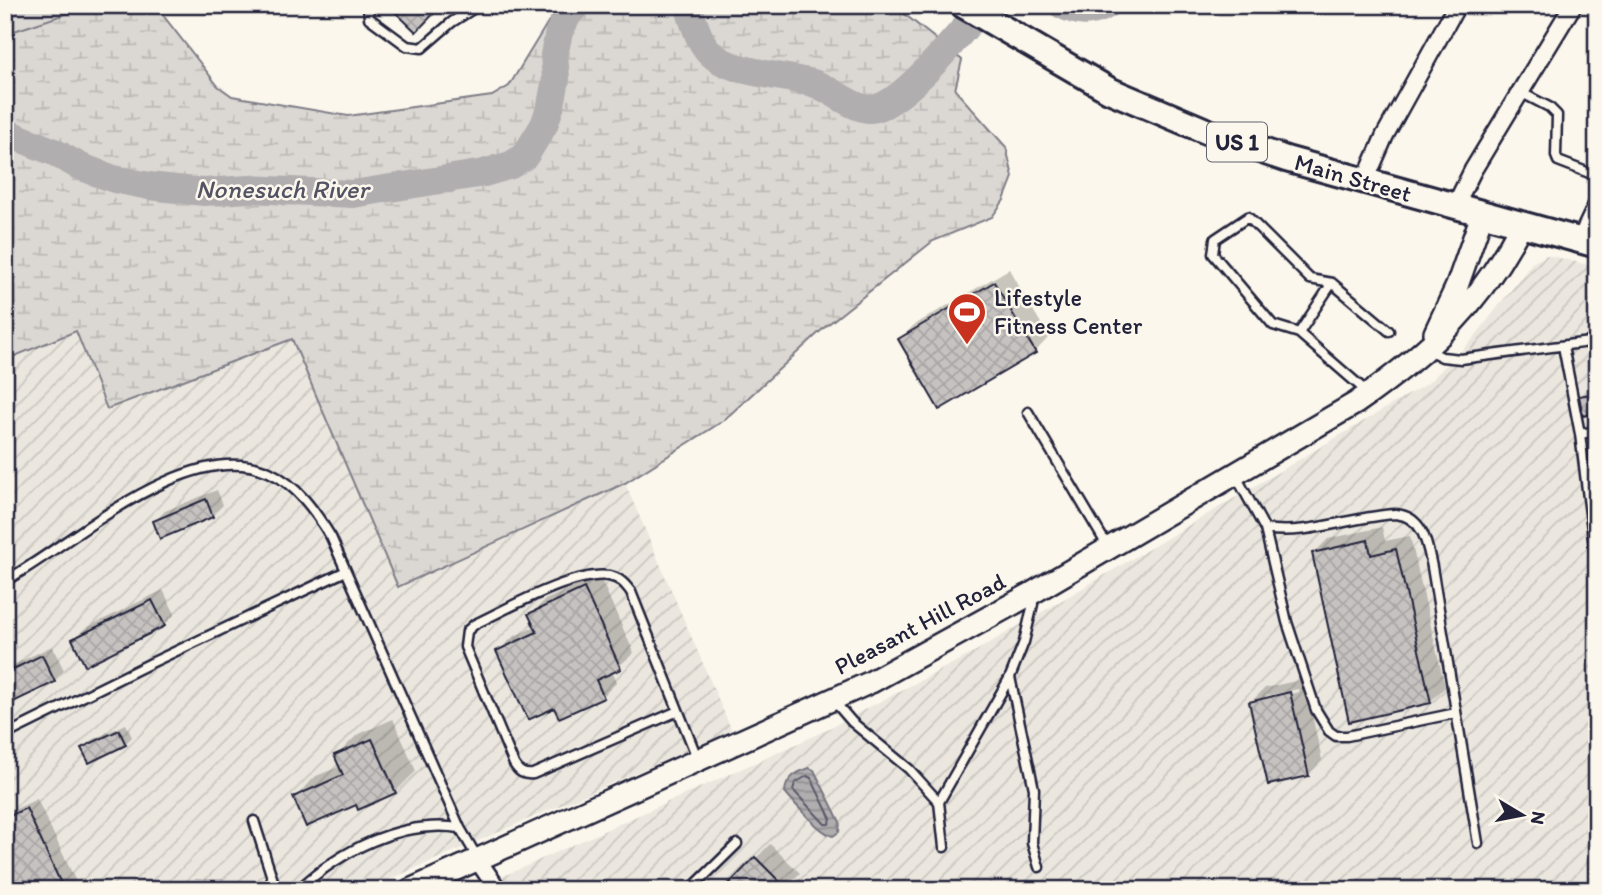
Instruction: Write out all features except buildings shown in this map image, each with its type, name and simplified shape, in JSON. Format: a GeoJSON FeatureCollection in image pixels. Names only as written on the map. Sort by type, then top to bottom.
{"type":"FeatureCollection","features":[{"type":"Feature","properties":{"kind":"main road","name":"Main Street"},"geometry":{"type":"LineString","coordinates":[[963,5],[1077,73],[1142,105],[1253,148],[1482,215],[1589,243]]}},
{"type":"Feature","properties":{"kind":"street"},"geometry":{"type":"LineString","coordinates":[[1365,181],[1385,135],[1457,5]]}},
{"type":"Feature","properties":{"kind":"street"},"geometry":{"type":"LineString","coordinates":[[1455,206],[1473,170],[1573,5]]}},
{"type":"Feature","properties":{"kind":"street"},"geometry":{"type":"LineString","coordinates":[[1589,243],[1597,205]]}},
{"type":"Feature","properties":{"kind":"street","name":"Pleasant Hill Road"},"geometry":{"type":"LineString","coordinates":[[1424,349],[1447,311],[1482,215]]}},
{"type":"Feature","properties":{"kind":"street","name":"Pleasant Hill Road"},"geometry":{"type":"LineString","coordinates":[[410,890],[833,699],[927,653],[1369,394],[1462,315],[1482,291],[1521,225]]}},
{"type":"Feature","properties":{"kind":"street"},"geometry":{"type":"LineString","coordinates":[[478,859],[498,890]]}},
{"type":"Feature","properties":{"kind":"lane"},"geometry":{"type":"LineString","coordinates":[[368,5],[369,18],[407,46],[422,48],[452,22],[479,5]]}},
{"type":"Feature","properties":{"kind":"lane"},"geometry":{"type":"LineString","coordinates":[[1520,92],[1549,107],[1557,115],[1558,162],[1597,176]]}},
{"type":"Feature","properties":{"kind":"lane"},"geometry":{"type":"LineString","coordinates":[[1369,394],[1299,333],[1273,325],[1213,254],[1215,239],[1248,217],[1310,279],[1332,283],[1389,331]]}},
{"type":"Feature","properties":{"kind":"lane"},"geometry":{"type":"LineString","coordinates":[[1299,333],[1332,283]]}},
{"type":"Feature","properties":{"kind":"lane"},"geometry":{"type":"LineString","coordinates":[[1424,349],[1461,359],[1597,341]]}},
{"type":"Feature","properties":{"kind":"lane"},"geometry":{"type":"LineString","coordinates":[[1563,346],[1580,435],[1597,567]]}},
{"type":"Feature","properties":{"kind":"lane"},"geometry":{"type":"LineString","coordinates":[[1028,412],[1108,547]]}},
{"type":"Feature","properties":{"kind":"lane"},"geometry":{"type":"LineString","coordinates":[[1580,435],[1597,431]]}},
{"type":"Feature","properties":{"kind":"lane"},"geometry":{"type":"LineString","coordinates":[[5,581],[140,494],[175,479],[228,465],[255,467],[268,472],[299,494],[316,513],[331,537],[460,828],[478,859]]}},
{"type":"Feature","properties":{"kind":"lane"},"geometry":{"type":"LineString","coordinates":[[1235,474],[1265,529],[1287,622],[1316,710],[1329,732],[1336,736],[1347,736],[1456,713]]}},
{"type":"Feature","properties":{"kind":"lane"},"geometry":{"type":"LineString","coordinates":[[1265,529],[1302,529],[1385,514],[1411,518],[1423,533],[1478,843]]}},
{"type":"Feature","properties":{"kind":"lane"},"geometry":{"type":"LineString","coordinates":[[5,735],[346,571]]}},
{"type":"Feature","properties":{"kind":"lane"},"geometry":{"type":"LineString","coordinates":[[678,710],[533,774],[525,775],[514,764],[465,647],[467,631],[475,624],[565,583],[591,576],[612,576],[623,582],[631,592],[698,760]]}},
{"type":"Feature","properties":{"kind":"lane"},"geometry":{"type":"LineString","coordinates":[[939,802],[1010,677],[1024,642],[1033,604],[1029,595]]}},
{"type":"Feature","properties":{"kind":"lane"},"geometry":{"type":"LineString","coordinates":[[1010,677],[1034,789],[1032,843],[1040,867]]}},
{"type":"Feature","properties":{"kind":"lane"},"geometry":{"type":"LineString","coordinates":[[833,699],[852,722],[909,769],[939,802],[944,847]]}},
{"type":"Feature","properties":{"kind":"lane"},"geometry":{"type":"LineString","coordinates":[[254,821],[276,890]]}},
{"type":"Feature","properties":{"kind":"lane"},"geometry":{"type":"LineString","coordinates":[[298,890],[332,862],[378,839],[439,826],[460,828]]}},
{"type":"Feature","properties":{"kind":"lane"},"geometry":{"type":"LineString","coordinates":[[690,890],[737,844]]}},
{"type":"Feature","properties":{"kind":"shaded area"},"geometry":{"type":"Polygon","coordinates":[[[1547,255],[1597,267],[1597,890],[473,890],[814,736],[969,655],[1154,546],[1428,383],[1473,339],[1532,263],[1547,255]]]}},
{"type":"Feature","properties":{"kind":"shaded area"},"geometry":{"type":"Polygon","coordinates":[[[76,331],[107,409],[292,339],[398,587],[625,483],[732,731],[365,890],[5,890],[5,360],[76,331]]]}},
{"type":"Feature","properties":{"kind":"green space"},"geometry":{"type":"Polygon","coordinates":[[[5,5],[99,5],[5,38],[5,5]]]}},
{"type":"Feature","properties":{"kind":"green space"},"geometry":{"type":"Polygon","coordinates":[[[93,5],[155,5],[218,86],[232,96],[348,116],[492,96],[509,86],[548,22],[563,5],[893,5],[962,60],[955,90],[1006,147],[1013,177],[1004,200],[992,217],[933,241],[826,326],[723,421],[625,483],[398,587],[292,339],[107,409],[76,331],[5,360],[5,34],[93,5]]]}},
{"type":"Feature","properties":{"kind":"water"},"geometry":{"type":"Polygon","coordinates":[[[809,768],[814,770],[840,822],[839,832],[833,836],[814,824],[785,792],[787,783],[793,776],[809,768]]]}},
{"type":"Feature","properties":{"kind":"waterway","name":"Nonesuch River"},"geometry":{"type":"LineString","coordinates":[[5,132],[114,179],[204,192],[249,189],[353,194],[484,173],[511,165],[525,156],[544,125],[556,79],[554,55],[559,32],[569,13],[578,5]]}},
{"type":"Feature","properties":{"kind":"waterway","name":"Nonesuch River"},"geometry":{"type":"LineString","coordinates":[[688,5],[698,33],[715,57],[735,67],[813,83],[865,109],[884,105],[915,82],[984,5]]}},
{"type":"Feature","properties":{"kind":"waterway","name":"Nonesuch River"},"geometry":{"type":"LineString","coordinates":[[1062,5],[1084,12],[1107,5]]}},
{"type":"Feature","properties":{"kind":"place","name":"Lifestyle Fitness Center"},"geometry":{"type":"Point","coordinates":[967,346]}}]}
